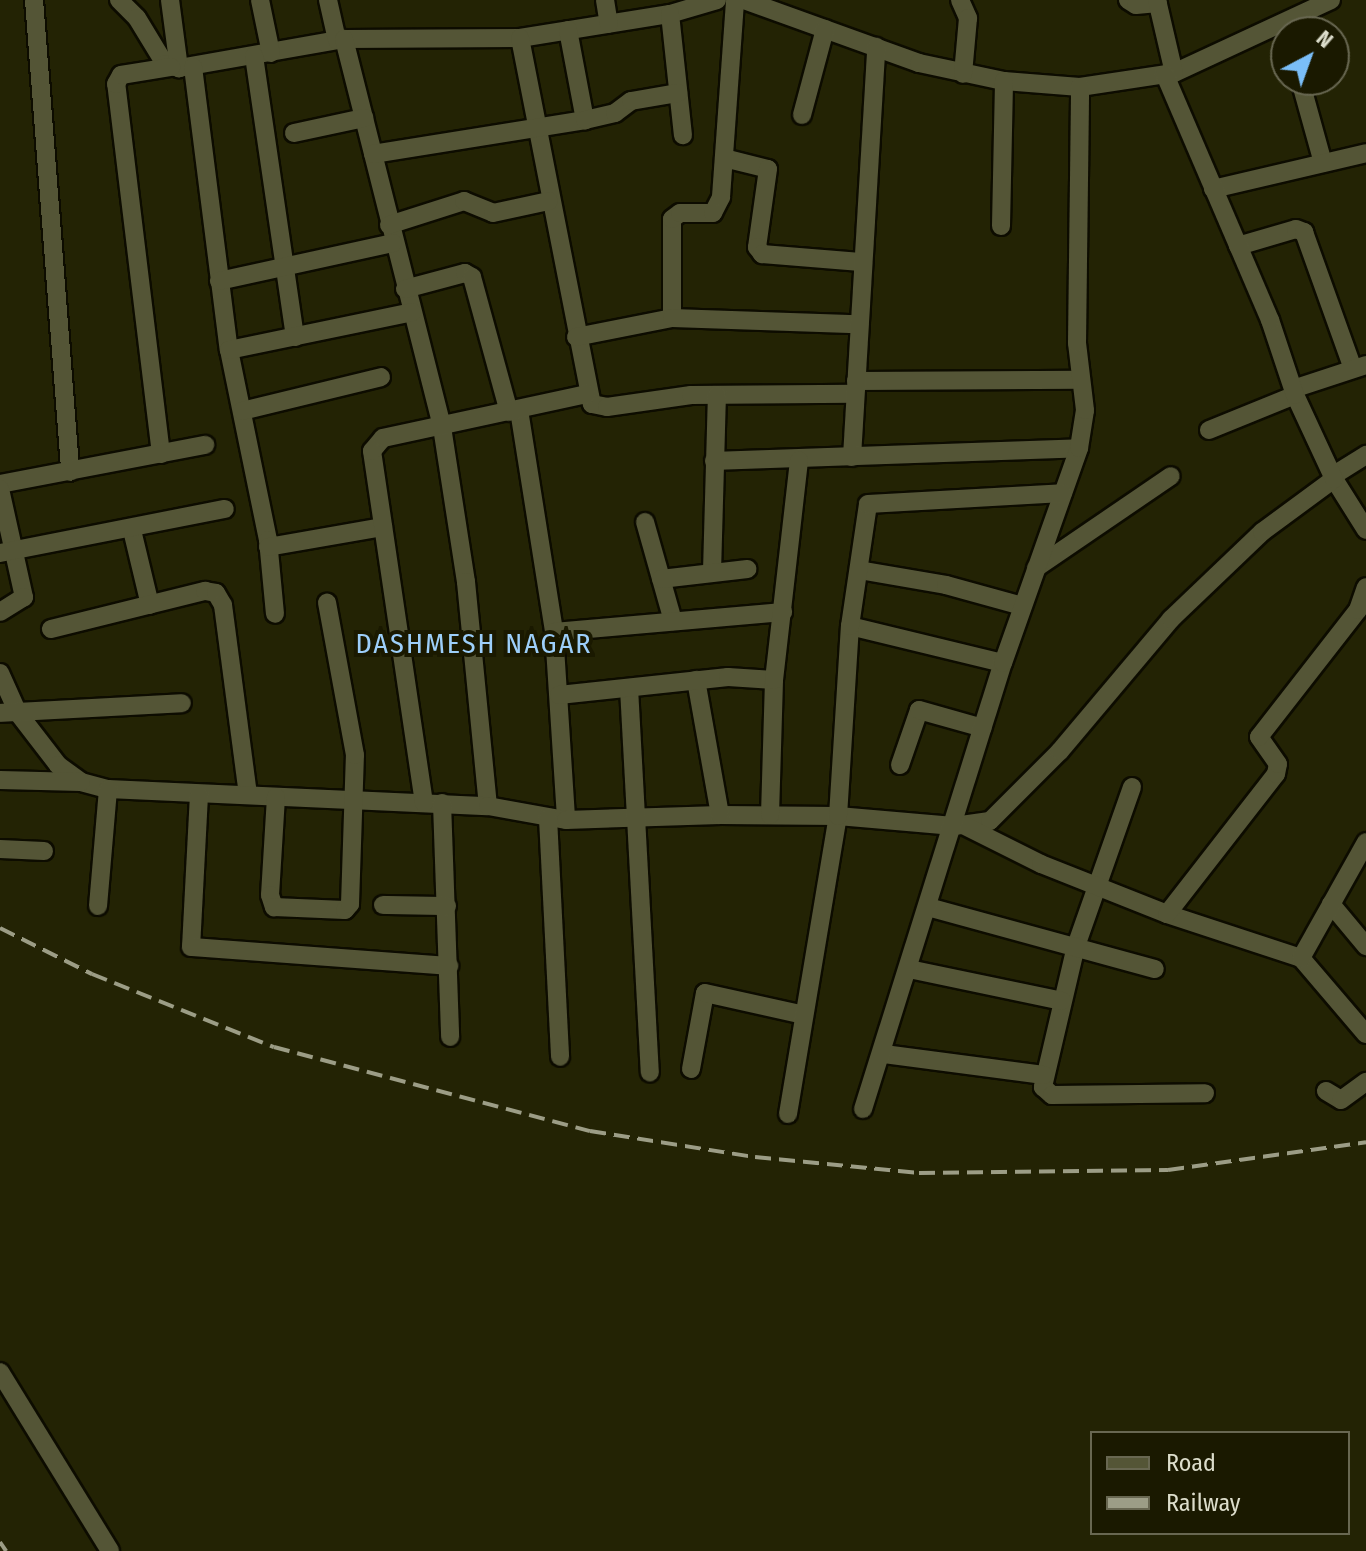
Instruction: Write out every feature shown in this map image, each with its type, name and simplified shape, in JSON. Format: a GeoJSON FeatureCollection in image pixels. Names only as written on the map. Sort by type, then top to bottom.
{"type":"FeatureCollection","features":[{"type":"Feature","properties":{"kind":"street"},"geometry":{"type":"LineString","coordinates":[[34,0],[70,472]]}},
{"type":"Feature","properties":{"kind":"street"},"geometry":{"type":"LineString","coordinates":[[119,0],[181,67]]}},
{"type":"Feature","properties":{"kind":"street"},"geometry":{"type":"LineString","coordinates":[[170,0],[229,350],[268,547],[275,614]]}},
{"type":"Feature","properties":{"kind":"street"},"geometry":{"type":"LineString","coordinates":[[260,0],[262,54],[283,266],[295,337]]}},
{"type":"Feature","properties":{"kind":"street"},"geometry":{"type":"LineString","coordinates":[[328,0],[364,118],[442,427],[460,538],[488,806]]}},
{"type":"Feature","properties":{"kind":"street"},"geometry":{"type":"LineString","coordinates":[[605,0],[609,24]]}},
{"type":"Feature","properties":{"kind":"street"},"geometry":{"type":"LineString","coordinates":[[161,454],[116,84],[121,75],[340,40],[520,38],[670,14],[717,0]]}},
{"type":"Feature","properties":{"kind":"street"},"geometry":{"type":"LineString","coordinates":[[672,318],[670,224],[680,213],[718,210],[735,0]]}},
{"type":"Feature","properties":{"kind":"street"},"geometry":{"type":"LineString","coordinates":[[744,0],[963,74],[1004,81],[1080,87],[1170,74],[1270,33]]}},
{"type":"Feature","properties":{"kind":"street"},"geometry":{"type":"LineString","coordinates":[[960,0],[968,18],[963,74]]}},
{"type":"Feature","properties":{"kind":"street"},"geometry":{"type":"LineString","coordinates":[[1128,0],[1136,5],[1157,2],[1170,74],[1213,189],[1294,392],[1334,477],[1366,530]]}},
{"type":"Feature","properties":{"kind":"street"},"geometry":{"type":"LineString","coordinates":[[1304,16],[1331,0]]}},
{"type":"Feature","properties":{"kind":"street"},"geometry":{"type":"LineString","coordinates":[[670,14],[683,135]]}},
{"type":"Feature","properties":{"kind":"street"},"geometry":{"type":"LineString","coordinates":[[802,115],[825,29]]}},
{"type":"Feature","properties":{"kind":"street"},"geometry":{"type":"LineString","coordinates":[[568,30],[585,120]]}},
{"type":"Feature","properties":{"kind":"street"},"geometry":{"type":"LineString","coordinates":[[520,38],[535,130],[587,394],[592,404],[607,407],[717,395],[1081,380]]}},
{"type":"Feature","properties":{"kind":"street"},"geometry":{"type":"LineString","coordinates":[[852,457],[857,324],[876,47]]}},
{"type":"Feature","properties":{"kind":"street"},"geometry":{"type":"LineString","coordinates":[[1001,226],[1004,81]]}},
{"type":"Feature","properties":{"kind":"street"},"geometry":{"type":"LineString","coordinates":[[863,1109],[884,1054],[928,907],[960,826],[983,728],[1003,663],[1079,448],[1085,410],[1077,343],[1080,87]]}},
{"type":"Feature","properties":{"kind":"street"},"geometry":{"type":"LineString","coordinates":[[373,154],[585,120],[615,113],[631,101],[678,93]]}},
{"type":"Feature","properties":{"kind":"street"},"geometry":{"type":"LineString","coordinates":[[1304,96],[1323,163]]}},
{"type":"Feature","properties":{"kind":"street"},"geometry":{"type":"LineString","coordinates":[[294,133],[364,118]]}},
{"type":"Feature","properties":{"kind":"street"},"geometry":{"type":"LineString","coordinates":[[1213,189],[1366,153]]}},
{"type":"Feature","properties":{"kind":"street"},"geometry":{"type":"LineString","coordinates":[[724,158],[768,169],[757,247],[762,254],[861,262]]}},
{"type":"Feature","properties":{"kind":"street"},"geometry":{"type":"LineString","coordinates":[[219,281],[283,266],[391,234],[464,201],[493,213],[549,201]]}},
{"type":"Feature","properties":{"kind":"street"},"geometry":{"type":"LineString","coordinates":[[1209,430],[1360,367],[1304,232],[1296,229],[1238,246]]}},
{"type":"Feature","properties":{"kind":"street"},"geometry":{"type":"LineString","coordinates":[[405,289],[465,273],[472,277],[514,411],[554,632],[559,695],[560,1057]]}},
{"type":"Feature","properties":{"kind":"street"},"geometry":{"type":"LineString","coordinates":[[229,350],[412,312]]}},
{"type":"Feature","properties":{"kind":"street"},"geometry":{"type":"LineString","coordinates":[[576,337],[672,318],[857,324]]}},
{"type":"Feature","properties":{"kind":"street"},"geometry":{"type":"LineString","coordinates":[[242,411],[381,377]]}},
{"type":"Feature","properties":{"kind":"street"},"geometry":{"type":"LineString","coordinates":[[450,1037],[447,906],[433,803],[383,527],[375,445],[383,438],[587,394]]}},
{"type":"Feature","properties":{"kind":"street"},"geometry":{"type":"LineString","coordinates":[[712,572],[717,395]]}},
{"type":"Feature","properties":{"kind":"street"},"geometry":{"type":"LineString","coordinates":[[0,612],[24,601],[7,552],[0,486],[205,445]]}},
{"type":"Feature","properties":{"kind":"street"},"geometry":{"type":"LineString","coordinates":[[714,461],[1079,448]]}},
{"type":"Feature","properties":{"kind":"street"},"geometry":{"type":"LineString","coordinates":[[0,780],[81,782],[108,789],[199,795],[248,794],[357,802],[488,806],[557,819],[770,815],[981,825],[1003,812],[1171,619],[1262,532],[1366,455]]}},
{"type":"Feature","properties":{"kind":"street"},"geometry":{"type":"LineString","coordinates":[[770,815],[774,680],[799,460]]}},
{"type":"Feature","properties":{"kind":"street"},"geometry":{"type":"LineString","coordinates":[[1036,568],[1171,476]]}},
{"type":"Feature","properties":{"kind":"street"},"geometry":{"type":"LineString","coordinates":[[788,1114],[838,816],[850,626],[866,508],[875,500],[1063,493]]}},
{"type":"Feature","properties":{"kind":"street"},"geometry":{"type":"LineString","coordinates":[[7,552],[132,530],[225,509]]}},
{"type":"Feature","properties":{"kind":"street"},"geometry":{"type":"LineString","coordinates":[[645,522],[673,621]]}},
{"type":"Feature","properties":{"kind":"street"},"geometry":{"type":"LineString","coordinates":[[268,547],[383,527]]}},
{"type":"Feature","properties":{"kind":"street"},"geometry":{"type":"LineString","coordinates":[[132,530],[150,605]]}},
{"type":"Feature","properties":{"kind":"street"},"geometry":{"type":"LineString","coordinates":[[661,579],[747,569]]}},
{"type":"Feature","properties":{"kind":"street"},"geometry":{"type":"LineString","coordinates":[[859,570],[946,585],[1022,606]]}},
{"type":"Feature","properties":{"kind":"street"},"geometry":{"type":"LineString","coordinates":[[1167,914],[1276,774],[1278,764],[1260,745],[1259,737],[1358,610],[1366,587]]}},
{"type":"Feature","properties":{"kind":"street"},"geometry":{"type":"LineString","coordinates":[[51,629],[205,591],[220,598],[248,794]]}},
{"type":"Feature","properties":{"kind":"street"},"geometry":{"type":"LineString","coordinates":[[276,797],[270,895],[278,909],[349,908],[357,802],[353,736],[327,603]]}},
{"type":"Feature","properties":{"kind":"street"},"geometry":{"type":"LineString","coordinates":[[554,632],[783,612]]}},
{"type":"Feature","properties":{"kind":"street"},"geometry":{"type":"LineString","coordinates":[[850,626],[1003,663]]}},
{"type":"Feature","properties":{"kind":"street"},"geometry":{"type":"LineString","coordinates":[[0,673],[9,713],[58,765],[81,782]]}},
{"type":"Feature","properties":{"kind":"street"},"geometry":{"type":"LineString","coordinates":[[559,695],[696,680],[774,680]]}},
{"type":"Feature","properties":{"kind":"street"},"geometry":{"type":"LineString","coordinates":[[696,680],[720,815]]}},
{"type":"Feature","properties":{"kind":"street"},"geometry":{"type":"LineString","coordinates":[[629,688],[639,819],[650,1072]]}},
{"type":"Feature","properties":{"kind":"street"},"geometry":{"type":"LineString","coordinates":[[9,713],[182,703]]}},
{"type":"Feature","properties":{"kind":"street"},"geometry":{"type":"LineString","coordinates":[[900,765],[919,710],[983,728]]}},
{"type":"Feature","properties":{"kind":"street"},"geometry":{"type":"LineString","coordinates":[[1132,787],[1076,946],[1044,1075],[1044,1091],[1052,1095],[1205,1093]]}},
{"type":"Feature","properties":{"kind":"street"},"geometry":{"type":"LineString","coordinates":[[98,906],[108,789]]}},
{"type":"Feature","properties":{"kind":"street"},"geometry":{"type":"LineString","coordinates":[[199,795],[191,947],[449,966]]}},
{"type":"Feature","properties":{"kind":"street"},"geometry":{"type":"LineString","coordinates":[[960,826],[1167,914],[1301,958],[1366,1034]]}},
{"type":"Feature","properties":{"kind":"street"},"geometry":{"type":"LineString","coordinates":[[1301,958],[1331,904],[1361,865],[1366,842]]}},
{"type":"Feature","properties":{"kind":"street"},"geometry":{"type":"LineString","coordinates":[[0,849],[44,851]]}},
{"type":"Feature","properties":{"kind":"street"},"geometry":{"type":"LineString","coordinates":[[1331,904],[1366,946]]}},
{"type":"Feature","properties":{"kind":"street"},"geometry":{"type":"LineString","coordinates":[[383,905],[447,906]]}},
{"type":"Feature","properties":{"kind":"street"},"geometry":{"type":"LineString","coordinates":[[928,907],[1155,969]]}},
{"type":"Feature","properties":{"kind":"street"},"geometry":{"type":"LineString","coordinates":[[909,969],[1062,1001]]}},
{"type":"Feature","properties":{"kind":"street"},"geometry":{"type":"LineString","coordinates":[[691,1069],[705,993],[804,1015]]}},
{"type":"Feature","properties":{"kind":"street"},"geometry":{"type":"LineString","coordinates":[[884,1054],[1044,1075]]}},
{"type":"Feature","properties":{"kind":"street"},"geometry":{"type":"LineString","coordinates":[[1326,1091],[1338,1101],[1366,1082]]}},
{"type":"Feature","properties":{"kind":"street"},"geometry":{"type":"LineString","coordinates":[[0,1372],[110,1551]]}},
{"type":"Feature","properties":{"kind":"railway"},"geometry":{"type":"LineString","coordinates":[[0,928],[92,974],[274,1047],[590,1131],[755,1157],[919,1173],[1168,1170],[1366,1142]]}},
{"type":"Feature","properties":{"kind":"railway"},"geometry":{"type":"LineString","coordinates":[[0,1542],[6,1551]]}},
{"type":"Feature","properties":{"kind":"district","name":"DASHMESH NAGAR"},"geometry":{"type":"Point","coordinates":[474,644]}}]}
